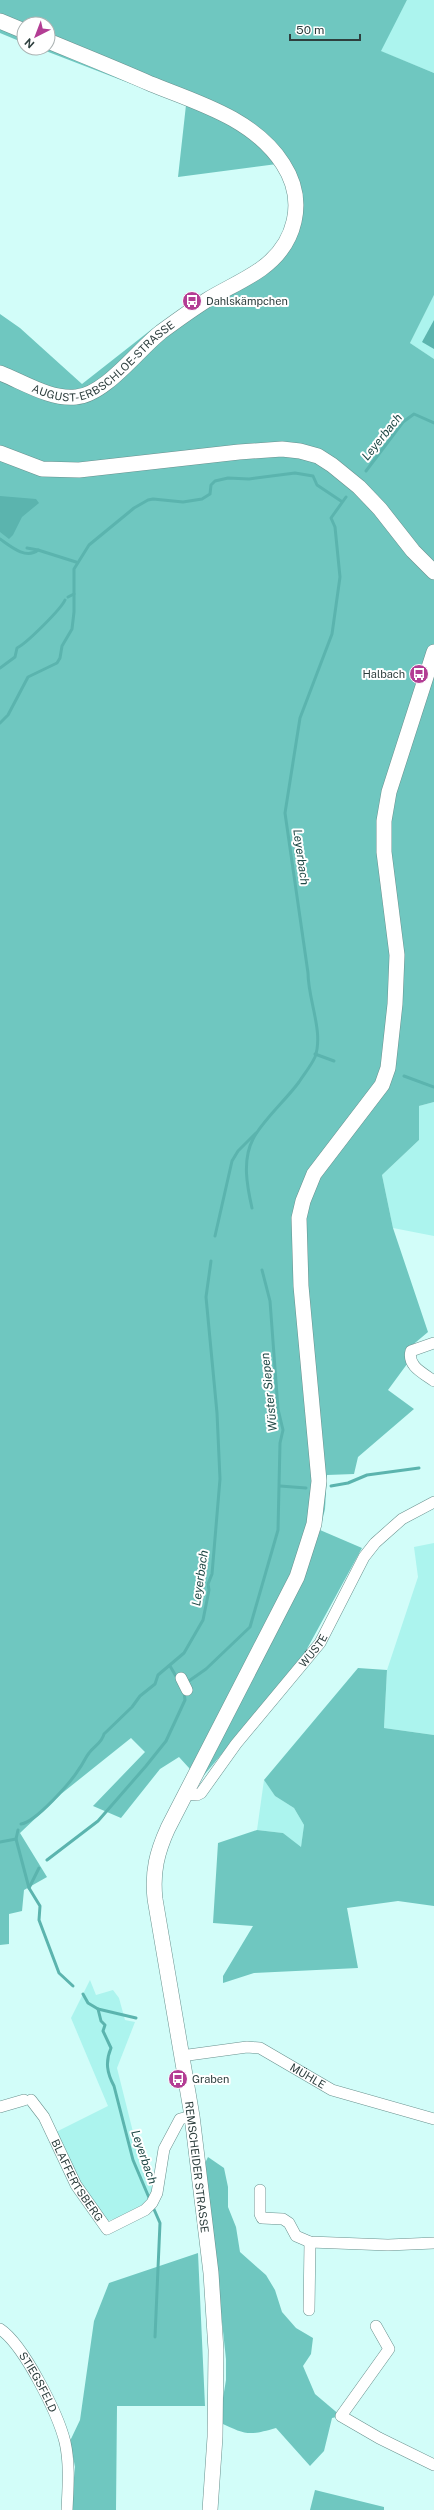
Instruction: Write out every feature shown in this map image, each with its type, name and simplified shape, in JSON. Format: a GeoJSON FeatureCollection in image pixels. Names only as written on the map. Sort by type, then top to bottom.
{"type":"FeatureCollection","features":[{"type":"Feature","properties":{"kind":"main road"},"geometry":{"type":"LineString","coordinates":[[0,21],[16,28]]}},
{"type":"Feature","properties":{"kind":"main road","name":"AUGUST-ERBSCHLOE-STRASSE"},"geometry":{"type":"LineString","coordinates":[[0,373],[59,396],[76,398],[90,392],[105,384],[150,341],[179,318],[263,268],[276,254],[289,236],[296,217],[298,203],[289,174],[267,145],[246,127],[205,105],[56,44]]}},
{"type":"Feature","properties":{"kind":"main road"},"geometry":{"type":"LineString","coordinates":[[0,453],[42,469],[79,470],[240,452],[282,449],[300,450],[328,462],[359,487],[380,509],[417,556],[434,572]]}},
{"type":"Feature","properties":{"kind":"main road","name":"REMSCHEIDER STRASSE"},"geometry":{"type":"LineString","coordinates":[[210,2510],[215,2437],[216,2350],[211,2274],[192,2116],[153,1882],[158,1853],[168,1828],[297,1577],[314,1524],[319,1481],[301,1286],[298,1237],[299,1218],[303,1201],[314,1174],[382,1085],[388,1068],[395,1004],[397,955],[384,852],[384,821],[389,792],[434,652]]}},
{"type":"Feature","properties":{"kind":"street"},"geometry":{"type":"LineString","coordinates":[[434,1343],[411,1351],[410,1357],[411,1363],[434,1381]]}},
{"type":"Feature","properties":{"kind":"street","name":"WÜSTE"},"geometry":{"type":"LineString","coordinates":[[186,1794],[197,1795],[201,1793],[236,1744],[320,1643],[359,1564],[375,1543],[402,1519],[434,1502]]}},
{"type":"Feature","properties":{"kind":"street"},"geometry":{"type":"LineString","coordinates":[[181,1678],[187,1690]]}},
{"type":"Feature","properties":{"kind":"street","name":"MÜHLE"},"geometry":{"type":"LineString","coordinates":[[181,2056],[247,2047],[260,2048],[332,2090],[434,2119]]}},
{"type":"Feature","properties":{"kind":"street","name":"BLAFFERTSBERG"},"geometry":{"type":"LineString","coordinates":[[0,2107],[28,2100],[44,2117],[76,2185],[103,2226],[110,2228],[152,2203],[164,2149],[180,2119],[192,2116]]}},
{"type":"Feature","properties":{"kind":"street"},"geometry":{"type":"LineString","coordinates":[[260,2190],[260,2214],[262,2218],[283,2219],[289,2223],[296,2236],[310,2242],[388,2245],[434,2243]]}},
{"type":"Feature","properties":{"kind":"street"},"geometry":{"type":"LineString","coordinates":[[309,2310],[310,2242]]}},
{"type":"Feature","properties":{"kind":"street"},"geometry":{"type":"LineString","coordinates":[[376,2326],[389,2349],[341,2416],[379,2438],[434,2465]]}},
{"type":"Feature","properties":{"kind":"street","name":"STIEGSFELD"},"geometry":{"type":"LineString","coordinates":[[0,2329],[8,2334],[26,2359],[54,2414],[65,2442],[69,2477],[67,2510]]}},
{"type":"Feature","properties":{"kind":"shaded area"},"geometry":{"type":"Polygon","coordinates":[[[0,0],[407,0],[381,51],[434,73],[434,295],[410,343],[434,359],[434,1102],[419,1106],[419,1140],[382,1175],[393,1228],[428,1332],[409,1348],[410,1360],[388,1390],[414,1409],[358,1457],[354,1474],[327,1475],[325,1509],[320,1530],[362,1548],[302,1658],[200,1780],[179,1757],[160,1769],[121,1818],[93,1806],[145,1752],[131,1738],[61,1794],[20,1833],[47,1877],[24,1890],[22,1911],[9,1914],[9,1944],[0,1945],[0,314],[20,328],[82,384],[152,329],[191,303],[242,276],[270,254],[288,226],[291,199],[277,164],[178,177],[186,105],[56,55],[56,16],[16,16],[16,40],[0,33],[0,0]]]}},
{"type":"Feature","properties":{"kind":"shaded area"},"geometry":{"type":"Polygon","coordinates":[[[407,0],[434,0],[434,73],[380,51],[407,0]]]}},
{"type":"Feature","properties":{"kind":"shaded area"},"geometry":{"type":"Polygon","coordinates":[[[434,295],[434,359],[410,343],[434,295]]]}},
{"type":"Feature","properties":{"kind":"shaded area"},"geometry":{"type":"Polygon","coordinates":[[[434,320],[434,349],[422,342],[434,320]]]}},
{"type":"Feature","properties":{"kind":"shaded area"},"geometry":{"type":"Polygon","coordinates":[[[0,496],[36,499],[39,503],[22,517],[13,535],[9,539],[0,532],[0,496]]]}},
{"type":"Feature","properties":{"kind":"shaded area"},"geometry":{"type":"Polygon","coordinates":[[[434,1102],[434,1236],[393,1228],[382,1175],[419,1140],[419,1106],[434,1102]]]}},
{"type":"Feature","properties":{"kind":"shaded area"},"geometry":{"type":"Polygon","coordinates":[[[434,1543],[434,1735],[384,1728],[387,1670],[418,1577],[414,1547],[434,1543]]]}},
{"type":"Feature","properties":{"kind":"shaded area"},"geometry":{"type":"Polygon","coordinates":[[[358,1668],[387,1670],[384,1728],[434,1735],[434,1906],[398,1901],[347,1908],[358,1968],[254,1973],[223,1983],[223,1976],[253,1926],[213,1923],[218,1843],[257,1830],[283,1833],[301,1847],[304,1825],[294,1808],[275,1796],[264,1780],[358,1668]]]}},
{"type":"Feature","properties":{"kind":"shaded area"},"geometry":{"type":"Polygon","coordinates":[[[264,1780],[275,1796],[294,1808],[304,1825],[301,1848],[283,1833],[257,1830],[264,1780]]]}},
{"type":"Feature","properties":{"kind":"shaded area"},"geometry":{"type":"Polygon","coordinates":[[[90,1980],[96,1995],[113,1990],[119,1998],[125,2020],[135,2022],[117,2068],[140,2160],[155,2194],[139,2209],[106,2221],[80,2182],[56,2132],[108,2106],[71,2018],[90,1980]]]}},
{"type":"Feature","properties":{"kind":"shaded area"},"geometry":{"type":"Polygon","coordinates":[[[208,2157],[224,2168],[228,2187],[228,2207],[236,2227],[240,2252],[266,2275],[275,2290],[282,2312],[296,2328],[313,2338],[311,2354],[303,2366],[315,2394],[341,2416],[332,2418],[324,2451],[310,2466],[276,2428],[247,2433],[235,2430],[219,2422],[226,2380],[226,2359],[205,2163],[208,2157]]]}},
{"type":"Feature","properties":{"kind":"shaded area"},"geometry":{"type":"Polygon","coordinates":[[[198,2253],[205,2406],[117,2406],[116,2510],[71,2510],[75,2467],[70,2441],[80,2420],[94,2321],[109,2283],[198,2253]]]}},
{"type":"Feature","properties":{"kind":"shaded area"},"geometry":{"type":"Polygon","coordinates":[[[315,2490],[384,2507],[384,2510],[310,2510],[315,2490]]]}},
{"type":"Feature","properties":{"kind":"waterway","name":"Leyerbach"},"geometry":{"type":"LineString","coordinates":[[366,471],[403,422],[414,414],[434,423]]}},
{"type":"Feature","properties":{"kind":"waterway"},"geometry":{"type":"LineString","coordinates":[[0,723],[8,715],[28,677],[57,663],[60,658],[62,646],[72,629],[74,612],[74,569],[89,545],[134,508],[148,500],[153,499],[183,502],[202,499],[210,494],[211,485],[215,481],[228,478],[249,479],[295,473],[313,476],[317,485],[341,501]]}},
{"type":"Feature","properties":{"kind":"waterway","name":"Leyerbach"},"geometry":{"type":"LineString","coordinates":[[252,1208],[246,1173],[248,1156],[253,1139],[262,1125],[299,1082],[315,1057],[317,1047],[317,1027],[309,983],[285,813],[300,718],[332,634],[340,577],[335,527],[331,518],[346,497]]}},
{"type":"Feature","properties":{"kind":"waterway"},"geometry":{"type":"LineString","coordinates":[[0,539],[23,553],[33,553],[38,550],[76,562]]}},
{"type":"Feature","properties":{"kind":"waterway"},"geometry":{"type":"LineString","coordinates":[[27,548],[38,550]]}},
{"type":"Feature","properties":{"kind":"waterway"},"geometry":{"type":"LineString","coordinates":[[68,597],[74,594]]}},
{"type":"Feature","properties":{"kind":"waterway"},"geometry":{"type":"LineString","coordinates":[[0,668],[15,657],[17,648],[43,626],[65,600]]}},
{"type":"Feature","properties":{"kind":"waterway"},"geometry":{"type":"LineString","coordinates":[[315,1054],[334,1061]]}},
{"type":"Feature","properties":{"kind":"waterway"},"geometry":{"type":"LineString","coordinates":[[404,1076],[434,1087]]}},
{"type":"Feature","properties":{"kind":"waterway"},"geometry":{"type":"LineString","coordinates":[[215,1236],[232,1161],[238,1151],[256,1133]]}},
{"type":"Feature","properties":{"kind":"waterway","name":"Leyerbach"},"geometry":{"type":"LineString","coordinates":[[21,1824],[27,1822],[44,1809],[61,1792],[75,1775],[89,1753],[102,1740],[104,1734],[132,1707],[140,1696],[155,1684],[158,1675],[184,1653],[203,1620],[209,1590],[208,1584],[212,1574],[220,1479],[217,1413],[206,1297],[211,1261]]}},
{"type":"Feature","properties":{"kind":"waterway","name":"Leyerbach"},"geometry":{"type":"LineString","coordinates":[[186,1683],[206,1669],[250,1627],[278,1530],[280,1443],[283,1430],[278,1409],[270,1301],[262,1270]]}},
{"type":"Feature","properties":{"kind":"waterway","name":"Wüster Siepen"},"geometry":{"type":"LineString","coordinates":[[331,1486],[348,1483],[367,1475],[419,1468]]}},
{"type":"Feature","properties":{"kind":"waterway","name":"Wüster Siepen"},"geometry":{"type":"LineString","coordinates":[[280,1486],[306,1488]]}},
{"type":"Feature","properties":{"kind":"waterway"},"geometry":{"type":"LineString","coordinates":[[170,1666],[177,1678]]}},
{"type":"Feature","properties":{"kind":"waterway","name":"Leyerbach"},"geometry":{"type":"LineString","coordinates":[[47,1860],[98,1821],[146,1766],[166,1741],[185,1700],[184,1692]]}},
{"type":"Feature","properties":{"kind":"waterway"},"geometry":{"type":"LineString","coordinates":[[18,1830],[16,1839],[29,1888]]}},
{"type":"Feature","properties":{"kind":"waterway"},"geometry":{"type":"LineString","coordinates":[[0,1842],[16,1839]]}},
{"type":"Feature","properties":{"kind":"waterway","name":"Leyerbach"},"geometry":{"type":"LineString","coordinates":[[39,1868],[29,1888],[40,1906],[39,1920],[59,1973],[73,1986]]}},
{"type":"Feature","properties":{"kind":"waterway","name":"Leyerbach"},"geometry":{"type":"LineString","coordinates":[[83,1994],[88,2003],[98,2009],[101,2021],[105,2025],[103,2031],[111,2048],[107,2063],[108,2072],[114,2086],[133,2160],[150,2200]]}},
{"type":"Feature","properties":{"kind":"waterway"},"geometry":{"type":"LineString","coordinates":[[98,2009],[136,2018]]}},
{"type":"Feature","properties":{"kind":"waterway","name":"Leyerbach"},"geometry":{"type":"LineString","coordinates":[[153,2207],[160,2223],[155,2337]]}},
{"type":"Feature","properties":{"kind":"place","name":"Dahlskämpchen"},"geometry":{"type":"Point","coordinates":[192,301]}},
{"type":"Feature","properties":{"kind":"place","name":"Halbach"},"geometry":{"type":"Point","coordinates":[419,674]}},
{"type":"Feature","properties":{"kind":"place","name":"Graben"},"geometry":{"type":"Point","coordinates":[178,2079]}}]}
